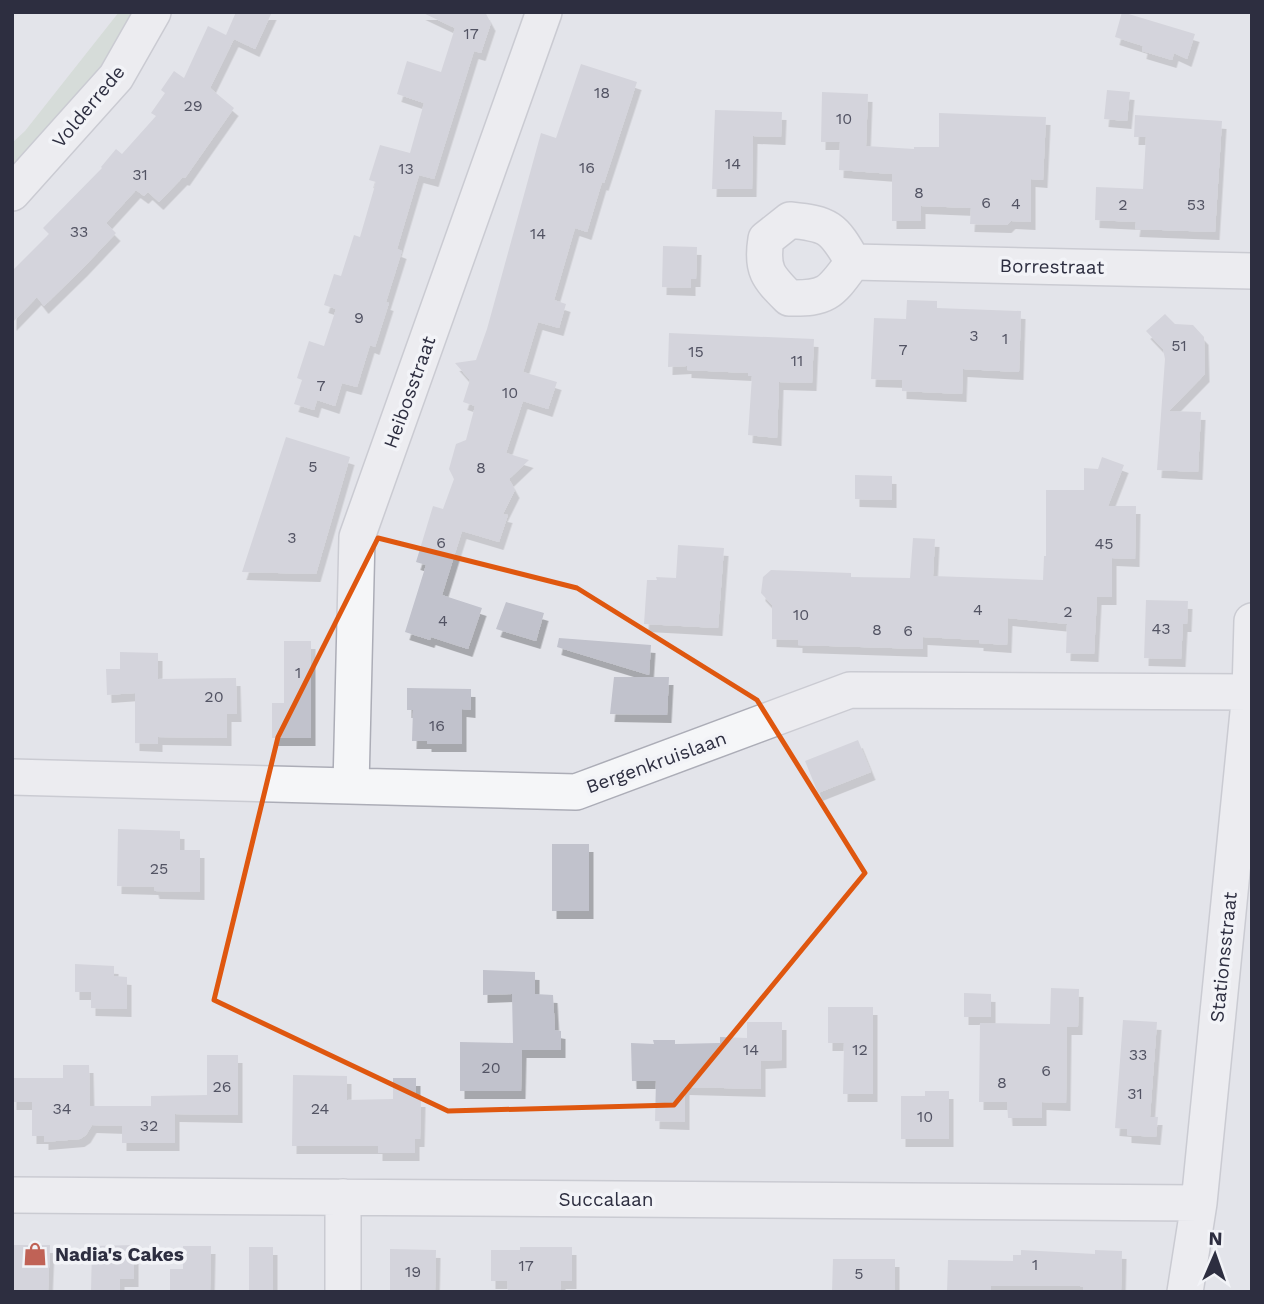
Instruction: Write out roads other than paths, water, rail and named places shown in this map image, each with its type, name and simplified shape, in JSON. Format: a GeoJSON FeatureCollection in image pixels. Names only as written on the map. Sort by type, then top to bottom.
{"type":"FeatureCollection","features":[{"type":"Feature","properties":{"kind":"street","name":"Volderrede"},"geometry":{"type":"LineString","coordinates":[[12,193],[116,77],[153,12]]}},
{"type":"Feature","properties":{"kind":"street","name":"Heibosstraat"},"geometry":{"type":"LineString","coordinates":[[351,786],[357,537],[544,12]]}},
{"type":"Feature","properties":{"kind":"street","name":"Borrestraat"},"geometry":{"type":"LineString","coordinates":[[853,262],[1252,271]]}},
{"type":"Feature","properties":{"kind":"street","name":"Stationsstraat"},"geometry":{"type":"LineString","coordinates":[[1185,1292],[1199,1203],[1250,692],[1252,621]]}},
{"type":"Feature","properties":{"kind":"street","name":"Bergenkruislaan"},"geometry":{"type":"LineString","coordinates":[[12,777],[576,792],[850,690],[1250,692]]}},
{"type":"Feature","properties":{"kind":"street","name":"Succalaan"},"geometry":{"type":"LineString","coordinates":[[12,1195],[1199,1203]]}},
{"type":"Feature","properties":{"kind":"street"},"geometry":{"type":"LineString","coordinates":[[342,1197],[343,1292]]}},
{"type":"Feature","properties":{"kind":"place","name":"Nadia's Cakes"},"geometry":{"type":"Point","coordinates":[35,1254]}}]}
